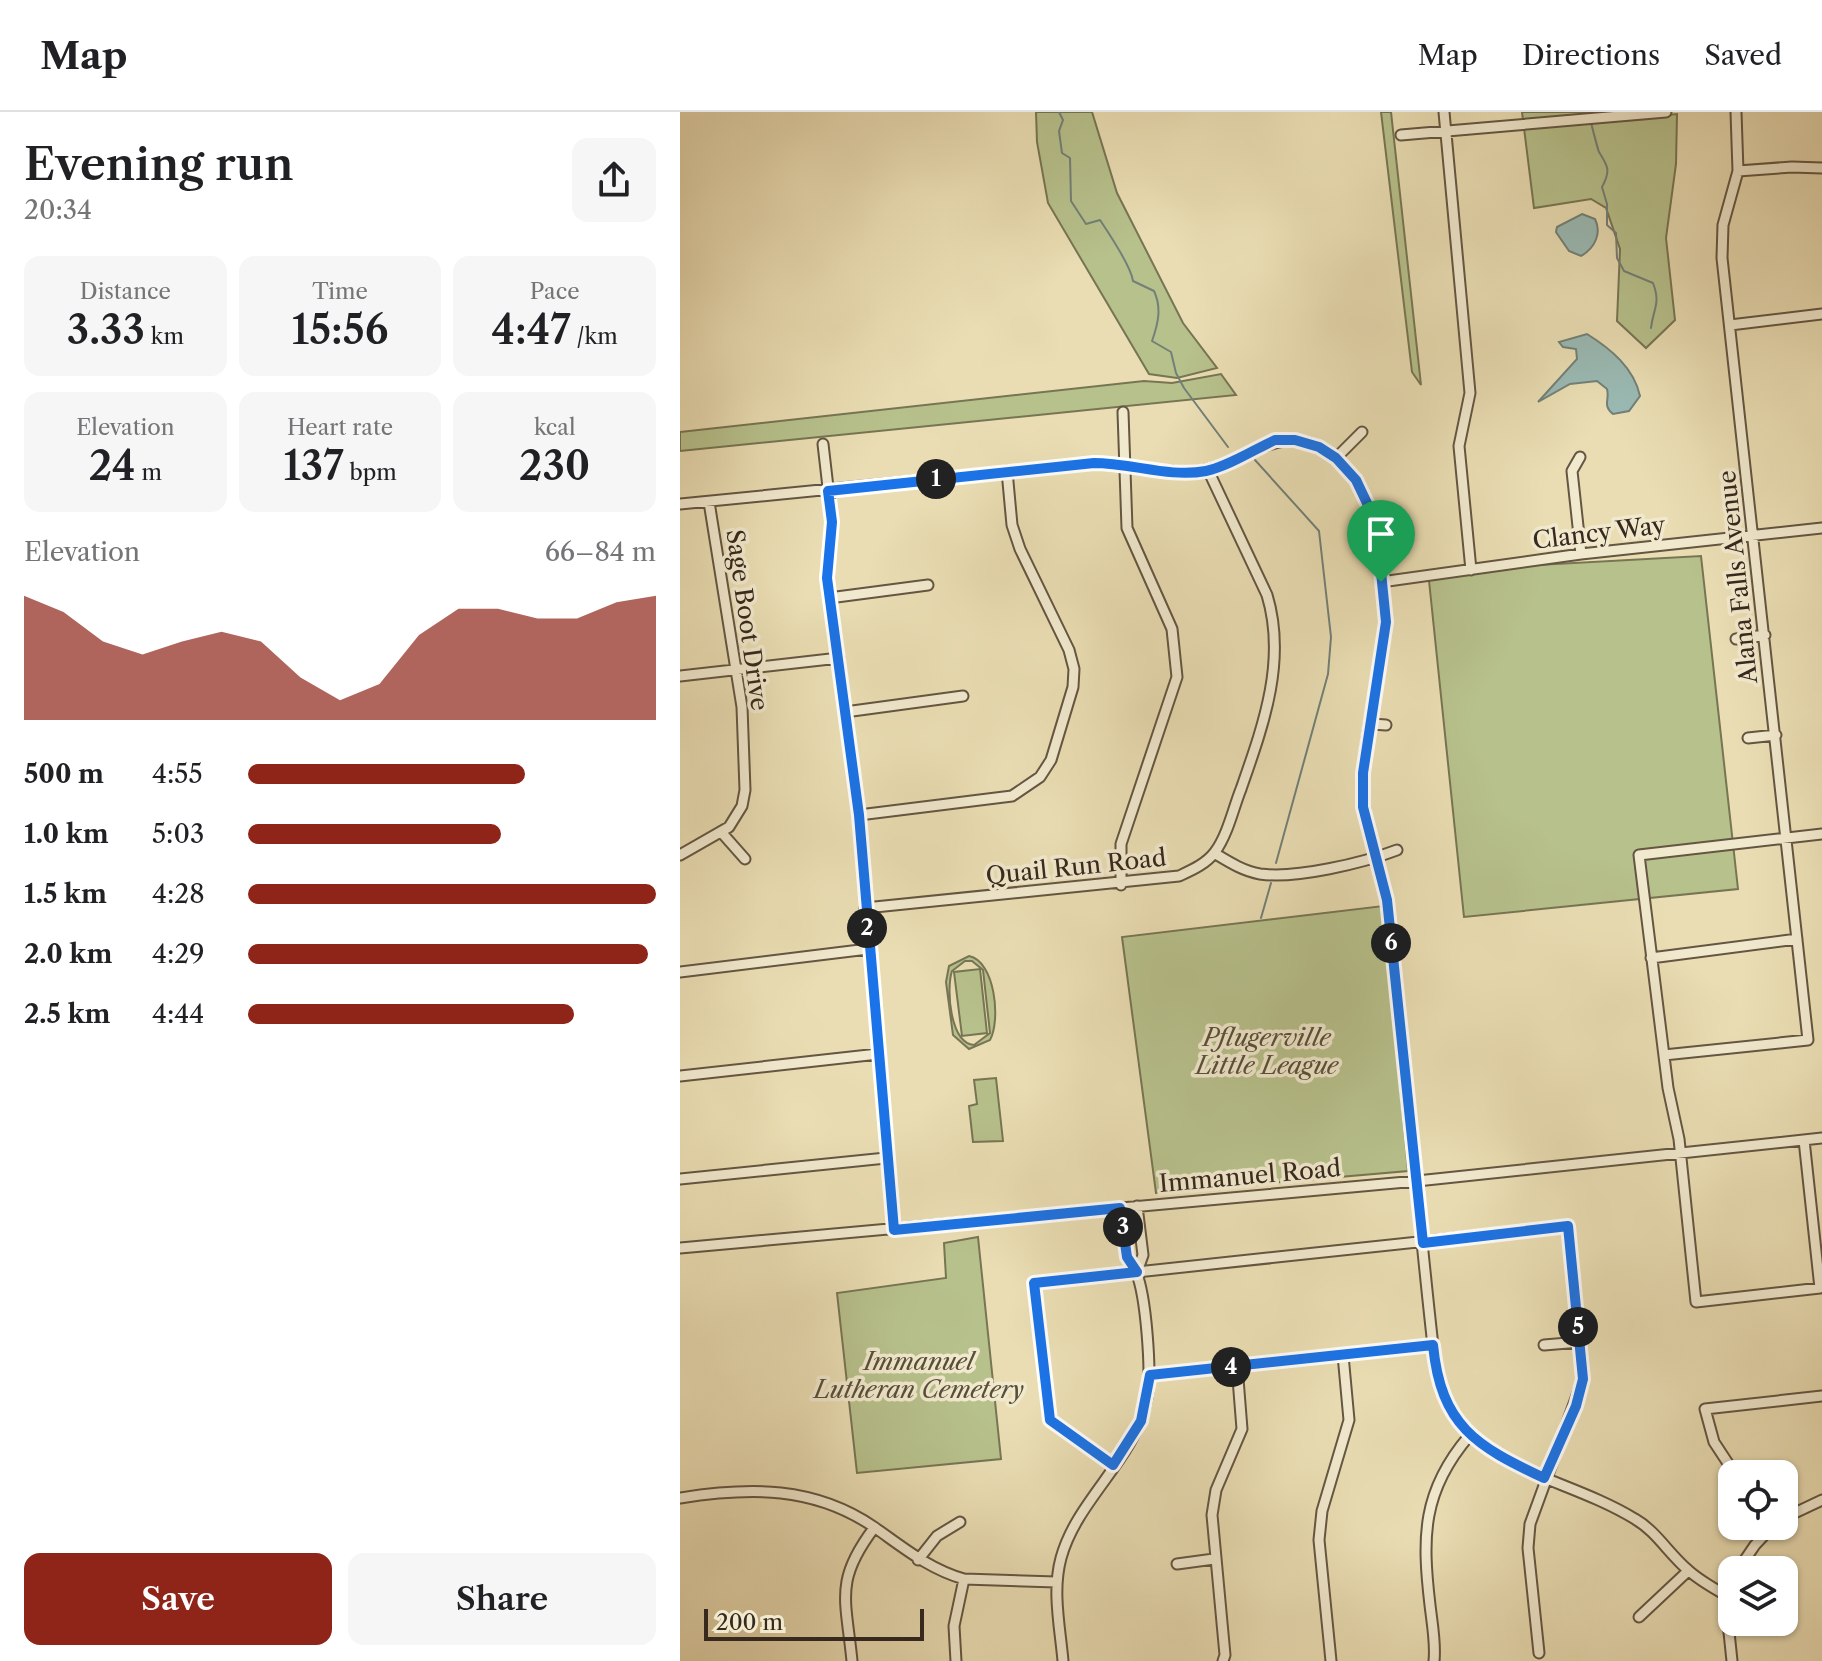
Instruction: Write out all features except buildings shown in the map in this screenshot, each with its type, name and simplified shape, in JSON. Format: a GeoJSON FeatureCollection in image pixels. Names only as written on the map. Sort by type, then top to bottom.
{"type":"FeatureCollection","features":[{"type":"Feature","properties":{"kind":"street"},"geometry":{"type":"LineString","coordinates":[[1444,112],[1470,393],[1459,446],[1471,570]]}},
{"type":"Feature","properties":{"kind":"street"},"geometry":{"type":"LineString","coordinates":[[1401,135],[1666,112]]}},
{"type":"Feature","properties":{"kind":"street","name":"Alana Falls Avenue"},"geometry":{"type":"LineString","coordinates":[[1664,1055],[1808,1040],[1722,245],[1723,225],[1738,171],[1736,112]]}},
{"type":"Feature","properties":{"kind":"street"},"geometry":{"type":"LineString","coordinates":[[1738,171],[1822,168]]}},
{"type":"Feature","properties":{"kind":"street"},"geometry":{"type":"LineString","coordinates":[[1730,325],[1822,314]]}},
{"type":"Feature","properties":{"kind":"street"},"geometry":{"type":"LineString","coordinates":[[1121,885],[1121,844],[1177,677],[1172,629],[1127,528],[1123,412]]}},
{"type":"Feature","properties":{"kind":"street"},"geometry":{"type":"LineString","coordinates":[[1336,458],[1362,432]]}},
{"type":"Feature","properties":{"kind":"street"},"geometry":{"type":"LineString","coordinates":[[680,504],[1007,471],[1124,463],[1165,471],[1208,470],[1275,440],[1295,440],[1319,447],[1336,458],[1356,480],[1376,522],[1386,622],[1363,773],[1363,807],[1387,900],[1433,1345],[1441,1393],[1453,1416],[1469,1436],[1499,1457],[1638,1520],[1688,1571],[1718,1586]]}},
{"type":"Feature","properties":{"kind":"street"},"geometry":{"type":"LineString","coordinates":[[823,444],[832,522],[826,558],[829,598],[859,815],[894,1230]]}},
{"type":"Feature","properties":{"kind":"street"},"geometry":{"type":"LineString","coordinates":[[1580,457],[1572,471],[1581,554]]}},
{"type":"Feature","properties":{"kind":"street"},"geometry":{"type":"LineString","coordinates":[[1208,470],[1267,595],[1273,616],[1274,641],[1272,686],[1265,719],[1228,826],[1214,853],[1243,870],[1263,875],[1342,867],[1397,850]]}},
{"type":"Feature","properties":{"kind":"street"},"geometry":{"type":"LineString","coordinates":[[859,815],[1012,796],[1040,777],[1051,760],[1073,687],[1074,669],[1069,650],[1020,549],[1012,525],[1007,471]]}},
{"type":"Feature","properties":{"kind":"street","name":"Sage Boot Drive"},"geometry":{"type":"LineString","coordinates":[[680,855],[722,833],[742,806],[745,790],[742,707],[734,668],[724,579],[709,502]]}},
{"type":"Feature","properties":{"kind":"street","name":"Clancy Way"},"geometry":{"type":"LineString","coordinates":[[1381,582],[1581,554],[1822,528]]}},
{"type":"Feature","properties":{"kind":"street"},"geometry":{"type":"LineString","coordinates":[[829,598],[928,585]]}},
{"type":"Feature","properties":{"kind":"street"},"geometry":{"type":"LineString","coordinates":[[1736,639],[1765,635]]}},
{"type":"Feature","properties":{"kind":"street"},"geometry":{"type":"LineString","coordinates":[[680,676],[839,658]]}},
{"type":"Feature","properties":{"kind":"street"},"geometry":{"type":"LineString","coordinates":[[845,712],[963,696]]}},
{"type":"Feature","properties":{"kind":"street"},"geometry":{"type":"LineString","coordinates":[[1372,724],[1386,725]]}},
{"type":"Feature","properties":{"kind":"street"},"geometry":{"type":"LineString","coordinates":[[1748,738],[1776,735]]}},
{"type":"Feature","properties":{"kind":"street"},"geometry":{"type":"LineString","coordinates":[[722,833],[745,859]]}},
{"type":"Feature","properties":{"kind":"street"},"geometry":{"type":"LineString","coordinates":[[1804,1140],[1820,1288],[1696,1302],[1680,1153],[1664,1055],[1639,855],[1822,834]]}},
{"type":"Feature","properties":{"kind":"street","name":"Quail Run Road"},"geometry":{"type":"LineString","coordinates":[[865,908],[1121,885],[1179,876],[1214,853]]}},
{"type":"Feature","properties":{"kind":"street"},"geometry":{"type":"LineString","coordinates":[[1651,958],[1797,939]]}},
{"type":"Feature","properties":{"kind":"street"},"geometry":{"type":"LineString","coordinates":[[680,972],[868,949]]}},
{"type":"Feature","properties":{"kind":"street"},"geometry":{"type":"LineString","coordinates":[[680,1076],[878,1054]]}},
{"type":"Feature","properties":{"kind":"street","name":"Immanuel Road"},"geometry":{"type":"LineString","coordinates":[[680,1248],[1417,1181],[1822,1138]]}},
{"type":"Feature","properties":{"kind":"street"},"geometry":{"type":"LineString","coordinates":[[680,1179],[886,1158]]}},
{"type":"Feature","properties":{"kind":"street"},"geometry":{"type":"LineString","coordinates":[[1137,1206],[1143,1255],[1137,1272]]}},
{"type":"Feature","properties":{"kind":"street"},"geometry":{"type":"LineString","coordinates":[[1063,1661],[1056,1582],[1073,1527],[1141,1421],[1150,1375],[1137,1272],[1127,1257],[1120,1208]]}},
{"type":"Feature","properties":{"kind":"street"},"geometry":{"type":"LineString","coordinates":[[1113,1465],[1050,1420],[1034,1283],[1568,1226],[1583,1379],[1576,1406],[1535,1505],[1528,1548],[1539,1653]]}},
{"type":"Feature","properties":{"kind":"street"},"geometry":{"type":"LineString","coordinates":[[1544,1345],[1580,1342]]}},
{"type":"Feature","properties":{"kind":"street"},"geometry":{"type":"LineString","coordinates":[[1150,1375],[1433,1345]]}},
{"type":"Feature","properties":{"kind":"street"},"geometry":{"type":"LineString","coordinates":[[1331,1661],[1319,1540],[1322,1511],[1349,1420],[1343,1355]]}},
{"type":"Feature","properties":{"kind":"street"},"geometry":{"type":"LineString","coordinates":[[1223,1661],[1225,1655],[1214,1559],[1213,1503],[1242,1429],[1237,1366]]}},
{"type":"Feature","properties":{"kind":"street"},"geometry":{"type":"LineString","coordinates":[[1726,1460],[1714,1442],[1705,1409],[1822,1396]]}},
{"type":"Feature","properties":{"kind":"street"},"geometry":{"type":"LineString","coordinates":[[1434,1661],[1423,1550],[1440,1477],[1469,1436]]}},
{"type":"Feature","properties":{"kind":"street"},"geometry":{"type":"LineString","coordinates":[[680,1498],[745,1491],[792,1492],[830,1503],[874,1528],[918,1560],[964,1579],[1056,1582]]}},
{"type":"Feature","properties":{"kind":"street"},"geometry":{"type":"LineString","coordinates":[[1798,1511],[1822,1500]]}},
{"type":"Feature","properties":{"kind":"street"},"geometry":{"type":"LineString","coordinates":[[918,1560],[937,1536],[960,1522]]}},
{"type":"Feature","properties":{"kind":"street"},"geometry":{"type":"LineString","coordinates":[[852,1661],[846,1601],[848,1569],[874,1528]]}},
{"type":"Feature","properties":{"kind":"street"},"geometry":{"type":"LineString","coordinates":[[1748,1556],[1760,1540]]}},
{"type":"Feature","properties":{"kind":"street"},"geometry":{"type":"LineString","coordinates":[[1177,1564],[1214,1559]]}},
{"type":"Feature","properties":{"kind":"street"},"geometry":{"type":"LineString","coordinates":[[1639,1617],[1688,1571]]}},
{"type":"Feature","properties":{"kind":"street"},"geometry":{"type":"LineString","coordinates":[[956,1661],[954,1626],[964,1579]]}},
{"type":"Feature","properties":{"kind":"street"},"geometry":{"type":"LineString","coordinates":[[1731,1636],[1732,1661]]}},
{"type":"Feature","properties":{"kind":"green space"},"geometry":{"type":"Polygon","coordinates":[[[1036,112],[1092,112],[1117,193],[1183,323],[1217,368],[1177,378],[1149,374],[1048,203],[1037,142],[1036,112]]]}},
{"type":"Feature","properties":{"kind":"green space"},"geometry":{"type":"Polygon","coordinates":[[[1381,112],[1391,112],[1421,385],[1412,372],[1381,112]]]}},
{"type":"Feature","properties":{"kind":"green space"},"geometry":{"type":"Polygon","coordinates":[[[1522,112],[1605,112],[1625,119],[1677,114],[1676,164],[1666,238],[1675,320],[1646,348],[1617,321],[1620,249],[1606,208],[1591,199],[1534,208],[1522,112]]]}},
{"type":"Feature","properties":{"kind":"green space"},"geometry":{"type":"Polygon","coordinates":[[[1221,374],[1236,395],[680,451],[680,432],[1144,381],[1172,383],[1221,374]]]}},
{"type":"Feature","properties":{"kind":"green space"},"geometry":{"type":"Polygon","coordinates":[[[1701,556],[1738,889],[1464,917],[1428,571],[1701,556]]]}},
{"type":"Feature","properties":{"kind":"green space","name":"Pflugerville Little League"},"geometry":{"type":"Polygon","coordinates":[[[1383,906],[1408,1171],[1156,1193],[1122,937],[1383,906]]]}},
{"type":"Feature","properties":{"kind":"green space"},"geometry":{"type":"Polygon","coordinates":[[[969,956],[978,960],[985,968],[993,992],[995,1019],[990,1040],[969,1049],[953,1035],[946,982],[949,966],[969,956]],[[965,961],[952,971],[950,1002],[960,1035],[974,1045],[990,1033],[983,970],[972,961],[965,961]]]}},
{"type":"Feature","properties":{"kind":"green space"},"geometry":{"type":"Polygon","coordinates":[[[980,969],[987,1033],[962,1036],[954,972],[980,969]]]}},
{"type":"Feature","properties":{"kind":"green space"},"geometry":{"type":"Polygon","coordinates":[[[996,1078],[1003,1141],[973,1142],[969,1106],[977,1104],[974,1080],[996,1078]]]}},
{"type":"Feature","properties":{"kind":"green space","name":"Immanuel Lutheran Cemetery"},"geometry":{"type":"Polygon","coordinates":[[[978,1237],[1001,1459],[857,1473],[837,1293],[946,1278],[944,1243],[978,1237]]]}},
{"type":"Feature","properties":{"kind":"water"},"geometry":{"type":"Polygon","coordinates":[[[1582,214],[1595,219],[1598,230],[1593,244],[1581,256],[1569,251],[1556,232],[1557,227],[1582,214]]]}},
{"type":"Feature","properties":{"kind":"water"},"geometry":{"type":"Polygon","coordinates":[[[1587,334],[1613,353],[1633,377],[1640,396],[1629,411],[1613,414],[1607,405],[1607,389],[1597,381],[1570,384],[1538,402],[1577,359],[1576,349],[1563,347],[1559,342],[1587,334]]]}},
{"type":"Feature","properties":{"kind":"waterway"},"geometry":{"type":"LineString","coordinates":[[1059,112],[1063,120],[1059,131],[1062,153],[1070,158],[1071,201],[1086,224],[1100,220],[1124,259],[1133,281],[1154,291],[1158,316],[1152,341],[1171,352],[1176,373],[1184,388],[1228,447]]}},
{"type":"Feature","properties":{"kind":"waterway"},"geometry":{"type":"LineString","coordinates":[[1591,122],[1607,169],[1602,187],[1607,204],[1607,225],[1616,233],[1617,258],[1624,271],[1653,283],[1656,301],[1651,328]]}},
{"type":"Feature","properties":{"kind":"waterway"},"geometry":{"type":"LineString","coordinates":[[1255,460],[1319,531],[1331,637],[1328,674],[1276,863]]}},
{"type":"Feature","properties":{"kind":"waterway"},"geometry":{"type":"LineString","coordinates":[[1261,918],[1271,883]]}},
{"type":"Feature","properties":{"kind":"route"},"geometry":{"type":"LineString","coordinates":[[1275,440],[1295,440],[1319,447],[1336,458],[1356,480],[1376,522],[1381,582],[1386,622],[1363,773],[1363,807],[1387,900],[1423,1243],[1568,1226],[1583,1379],[1576,1406],[1544,1478],[1499,1457],[1469,1436],[1453,1416],[1441,1393],[1433,1345],[1150,1375],[1141,1421],[1113,1465],[1050,1420],[1034,1283],[1137,1272],[1127,1257],[1120,1208],[894,1230],[859,815],[827,578],[826,558],[832,522],[828,491],[1094,463],[1124,463],[1165,471],[1208,470],[1275,440]]}}]}
